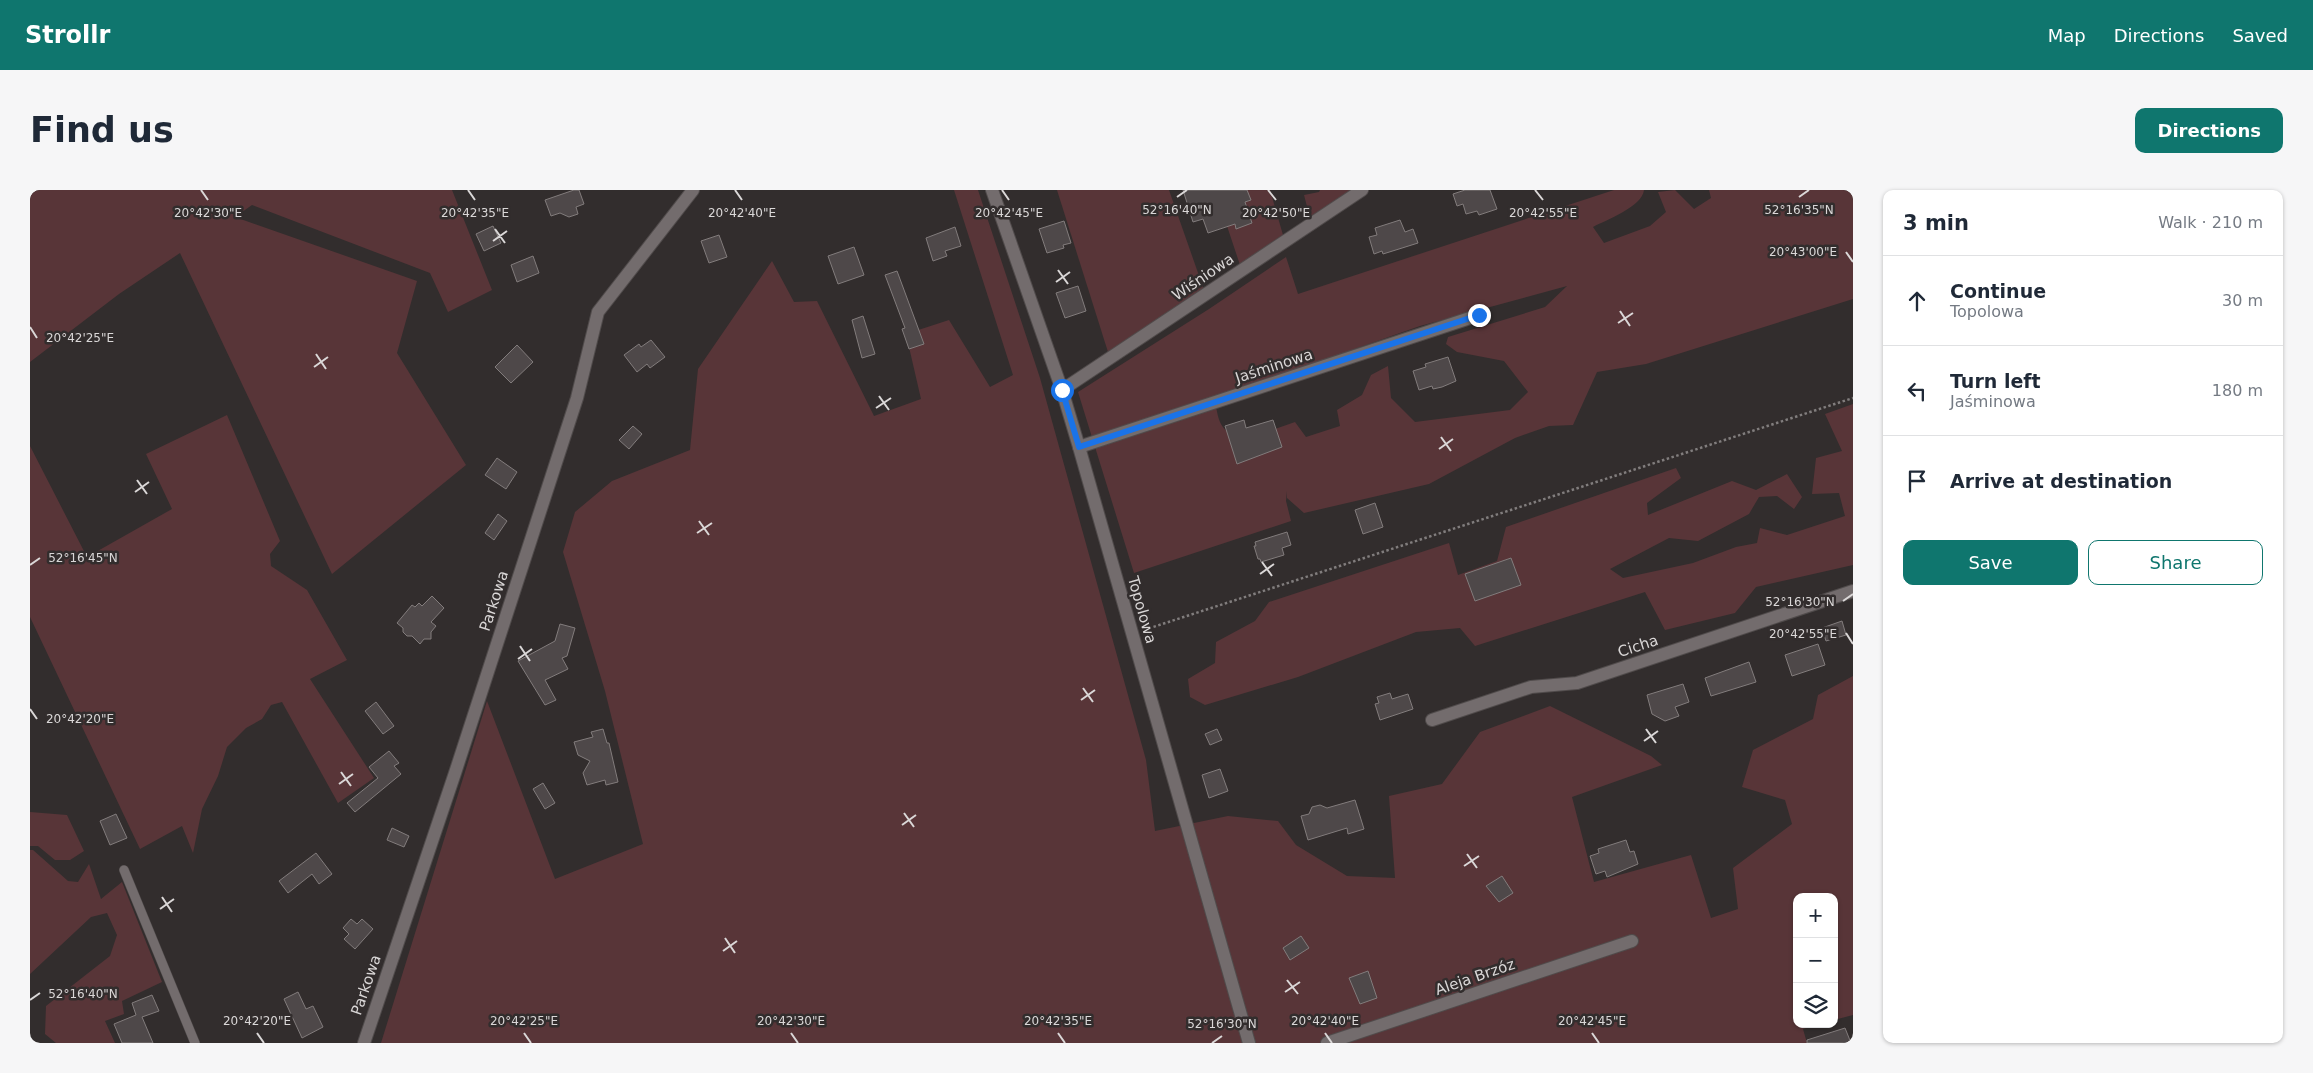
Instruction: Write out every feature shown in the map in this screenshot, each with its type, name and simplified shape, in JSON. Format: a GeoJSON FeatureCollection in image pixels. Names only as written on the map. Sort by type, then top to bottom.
{"type":"FeatureCollection","features":[{"type":"Feature","properties":{"kind":"street","name":"Parkowa"},"geometry":{"type":"LineString","coordinates":[[364,1043],[456,773],[574,408],[598,312],[693,190]]}},
{"type":"Feature","properties":{"kind":"street","name":"Topolowa"},"geometry":{"type":"LineString","coordinates":[[992,190],[1062,390],[1249,1043]]}},
{"type":"Feature","properties":{"kind":"street","name":"Wiśniowa"},"geometry":{"type":"LineString","coordinates":[[1062,390],[1362,190]]}},
{"type":"Feature","properties":{"kind":"street","name":"Jaśminowa"},"geometry":{"type":"LineString","coordinates":[[1079,447],[1479,315]]}},
{"type":"Feature","properties":{"kind":"street","name":"Cicha"},"geometry":{"type":"LineString","coordinates":[[1432,720],[1531,687],[1577,683],[1853,591]]}},
{"type":"Feature","properties":{"kind":"street","name":"Aleja Brzóz"},"geometry":{"type":"LineString","coordinates":[[1327,1043],[1632,941]]}},
{"type":"Feature","properties":{"kind":"lane"},"geometry":{"type":"LineString","coordinates":[[124,870],[195,1043]]}},
{"type":"Feature","properties":{"kind":"path"},"geometry":{"type":"LineString","coordinates":[[1131,634],[1853,398]]}},
{"type":"Feature","properties":{"kind":"shaded area"},"geometry":{"type":"Polygon","coordinates":[[[30,190],[452,190],[492,290],[448,312],[430,273],[252,205],[235,217],[417,281],[397,353],[466,465],[332,574],[180,253],[119,294],[30,362],[30,190]]]}},
{"type":"Feature","properties":{"kind":"shaded area"},"geometry":{"type":"Polygon","coordinates":[[[954,190],[978,190],[1040,378],[1146,760],[1155,831],[1228,816],[1278,821],[1296,845],[1347,876],[1395,878],[1389,796],[1442,784],[1480,732],[1550,706],[1651,756],[1662,765],[1572,797],[1594,882],[1691,855],[1711,918],[1738,909],[1733,868],[1792,824],[1785,800],[1742,787],[1753,750],[1813,719],[1818,695],[1853,676],[1853,1015],[1838,1019],[1838,893],[1793,893],[1793,1028],[1806,1028],[1803,1029],[1807,1043],[381,1043],[487,701],[555,879],[643,844],[605,691],[563,552],[575,512],[612,481],[690,450],[698,369],[772,261],[794,302],[817,301],[874,416],[921,399],[906,334],[949,320],[990,387],[1013,375],[954,190]]]}},
{"type":"Feature","properties":{"kind":"shaded area"},"geometry":{"type":"Polygon","coordinates":[[[1057,190],[1169,190],[1204,290],[1108,352],[1057,190]]]}},
{"type":"Feature","properties":{"kind":"shaded area"},"geometry":{"type":"Polygon","coordinates":[[[1215,190],[1270,190],[1283,235],[1240,265],[1215,190]]]}},
{"type":"Feature","properties":{"kind":"shaded area"},"geometry":{"type":"Polygon","coordinates":[[[1320,190],[1352,190],[1310,218],[1304,195],[1319,192],[1320,190]]]}},
{"type":"Feature","properties":{"kind":"shaded area"},"geometry":{"type":"Polygon","coordinates":[[[1614,190],[1644,190],[1637,202],[1614,217],[1593,227],[1604,243],[1650,226],[1666,212],[1658,192],[1675,190],[1694,209],[1711,198],[1709,190],[1853,190],[1853,299],[1646,364],[1597,372],[1573,425],[1549,426],[1515,438],[1429,484],[1304,513],[1287,498],[1287,491],[1286,501],[1291,521],[1134,573],[1078,392],[1209,309],[1286,257],[1298,294],[1614,190]],[[1567,286],[1420,326],[1215,398],[1219,419],[1228,432],[1241,441],[1295,422],[1306,437],[1340,426],[1337,410],[1362,395],[1371,375],[1388,366],[1391,398],[1415,422],[1510,410],[1528,392],[1504,361],[1457,352],[1446,344],[1448,337],[1545,307],[1567,286]]]}},
{"type":"Feature","properties":{"kind":"shaded area"},"geometry":{"type":"Polygon","coordinates":[[[1853,404],[1853,565],[1756,587],[1735,613],[1665,630],[1645,592],[1475,646],[1460,628],[1416,632],[1298,677],[1205,705],[1190,697],[1188,679],[1215,663],[1216,642],[1255,621],[1269,602],[1449,543],[1458,575],[1497,561],[1506,527],[1676,468],[1681,478],[1647,503],[1648,515],[1732,481],[1756,490],[1787,474],[1802,497],[1794,509],[1777,496],[1759,497],[1749,514],[1698,541],[1669,538],[1610,569],[1623,578],[1693,563],[1736,547],[1757,543],[1760,528],[1787,535],[1845,516],[1839,493],[1812,494],[1816,458],[1842,451],[1825,414],[1853,404]]]}},
{"type":"Feature","properties":{"kind":"shaded area"},"geometry":{"type":"Polygon","coordinates":[[[227,415],[280,541],[270,554],[271,566],[307,590],[347,660],[310,679],[374,778],[338,803],[282,702],[271,705],[262,719],[246,728],[227,747],[218,776],[202,809],[193,853],[182,826],[140,849],[30,617],[30,446],[87,557],[172,509],[146,454],[227,415]]]}},
{"type":"Feature","properties":{"kind":"shaded area"},"geometry":{"type":"Polygon","coordinates":[[[30,812],[67,815],[84,851],[70,860],[55,860],[38,846],[30,846],[30,812]]]}},
{"type":"Feature","properties":{"kind":"shaded area"},"geometry":{"type":"Polygon","coordinates":[[[30,850],[33,850],[68,881],[78,882],[89,864],[101,899],[122,882],[162,982],[122,1001],[124,1014],[105,1021],[115,1043],[56,1043],[45,1034],[46,1006],[110,956],[117,935],[107,913],[91,917],[30,974],[30,850]]]}},
{"type":"Feature","properties":{"kind":"building"},"geometry":{"type":"Polygon","coordinates":[[[579,190],[584,204],[576,207],[578,214],[569,217],[560,213],[551,216],[545,200],[579,190]]]}},
{"type":"Feature","properties":{"kind":"building"},"geometry":{"type":"Polygon","coordinates":[[[1183,190],[1247,190],[1251,200],[1245,202],[1252,223],[1236,229],[1235,224],[1208,233],[1203,219],[1193,222],[1183,190]]]}},
{"type":"Feature","properties":{"kind":"building"},"geometry":{"type":"Polygon","coordinates":[[[1465,190],[1490,190],[1497,209],[1479,215],[1477,211],[1466,214],[1463,204],[1457,206],[1453,194],[1465,190]]]}},
{"type":"Feature","properties":{"kind":"building"},"geometry":{"type":"Polygon","coordinates":[[[1400,220],[1405,232],[1413,229],[1418,243],[1383,254],[1382,251],[1374,254],[1369,237],[1377,235],[1375,228],[1400,220]]]}},
{"type":"Feature","properties":{"kind":"building"},"geometry":{"type":"Polygon","coordinates":[[[1064,221],[1071,243],[1063,245],[1064,248],[1047,253],[1039,229],[1064,221]]]}},
{"type":"Feature","properties":{"kind":"building"},"geometry":{"type":"Polygon","coordinates":[[[493,226],[501,243],[484,251],[476,234],[493,226]]]}},
{"type":"Feature","properties":{"kind":"building"},"geometry":{"type":"Polygon","coordinates":[[[955,227],[961,246],[945,251],[947,256],[933,261],[926,238],[955,227]]]}},
{"type":"Feature","properties":{"kind":"building"},"geometry":{"type":"Polygon","coordinates":[[[719,235],[727,257],[709,263],[701,241],[719,235]]]}},
{"type":"Feature","properties":{"kind":"building"},"geometry":{"type":"Polygon","coordinates":[[[854,247],[864,275],[838,284],[828,256],[854,247]]]}},
{"type":"Feature","properties":{"kind":"building"},"geometry":{"type":"Polygon","coordinates":[[[533,256],[539,273],[517,282],[511,265],[533,256]]]}},
{"type":"Feature","properties":{"kind":"building"},"geometry":{"type":"Polygon","coordinates":[[[897,271],[924,344],[909,349],[902,329],[905,328],[885,275],[897,271]]]}},
{"type":"Feature","properties":{"kind":"building"},"geometry":{"type":"Polygon","coordinates":[[[1078,286],[1086,311],[1065,318],[1056,293],[1078,286]]]}},
{"type":"Feature","properties":{"kind":"building"},"geometry":{"type":"Polygon","coordinates":[[[863,316],[875,354],[862,358],[852,320],[863,316]]]}},
{"type":"Feature","properties":{"kind":"building"},"geometry":{"type":"Polygon","coordinates":[[[651,340],[665,357],[650,368],[647,364],[637,372],[624,355],[639,344],[641,347],[651,340]]]}},
{"type":"Feature","properties":{"kind":"building"},"geometry":{"type":"Polygon","coordinates":[[[517,345],[533,362],[511,383],[495,367],[517,345]]]}},
{"type":"Feature","properties":{"kind":"building"},"geometry":{"type":"Polygon","coordinates":[[[1448,357],[1456,381],[1442,387],[1433,389],[1432,386],[1419,390],[1413,371],[1426,367],[1425,364],[1448,357]]]}},
{"type":"Feature","properties":{"kind":"building"},"geometry":{"type":"Polygon","coordinates":[[[1244,420],[1246,428],[1273,420],[1282,447],[1237,464],[1225,426],[1244,420]]]}},
{"type":"Feature","properties":{"kind":"building"},"geometry":{"type":"Polygon","coordinates":[[[633,426],[642,434],[629,449],[619,440],[633,426]]]}},
{"type":"Feature","properties":{"kind":"building"},"geometry":{"type":"Polygon","coordinates":[[[497,458],[517,472],[506,489],[485,475],[497,458]]]}},
{"type":"Feature","properties":{"kind":"building"},"geometry":{"type":"Polygon","coordinates":[[[1375,503],[1383,527],[1363,534],[1355,510],[1375,503]]]}},
{"type":"Feature","properties":{"kind":"building"},"geometry":{"type":"Polygon","coordinates":[[[498,514],[507,521],[494,540],[485,533],[498,514]]]}},
{"type":"Feature","properties":{"kind":"building"},"geometry":{"type":"Polygon","coordinates":[[[1287,532],[1291,545],[1282,548],[1284,555],[1261,562],[1258,559],[1254,546],[1256,546],[1255,542],[1287,532]]]}},
{"type":"Feature","properties":{"kind":"building"},"geometry":{"type":"Polygon","coordinates":[[[1511,558],[1521,585],[1475,601],[1465,574],[1511,558]]]}},
{"type":"Feature","properties":{"kind":"building"},"geometry":{"type":"Polygon","coordinates":[[[432,596],[444,608],[431,622],[436,626],[431,632],[431,639],[424,639],[420,644],[412,636],[407,636],[403,632],[403,628],[397,623],[412,605],[415,607],[419,603],[422,606],[432,596]]]}},
{"type":"Feature","properties":{"kind":"building"},"geometry":{"type":"Polygon","coordinates":[[[1842,621],[1846,635],[1826,641],[1822,628],[1842,621]]]}},
{"type":"Feature","properties":{"kind":"building"},"geometry":{"type":"Polygon","coordinates":[[[560,624],[575,628],[567,656],[562,658],[568,669],[545,680],[556,700],[545,705],[518,661],[555,641],[560,624]]]}},
{"type":"Feature","properties":{"kind":"building"},"geometry":{"type":"Polygon","coordinates":[[[1818,644],[1825,665],[1792,676],[1785,655],[1818,644]]]}},
{"type":"Feature","properties":{"kind":"building"},"geometry":{"type":"Polygon","coordinates":[[[1749,662],[1756,682],[1711,696],[1705,678],[1749,662]]]}},
{"type":"Feature","properties":{"kind":"building"},"geometry":{"type":"Polygon","coordinates":[[[1683,684],[1689,702],[1675,707],[1679,716],[1665,721],[1652,714],[1647,695],[1683,684]]]}},
{"type":"Feature","properties":{"kind":"building"},"geometry":{"type":"Polygon","coordinates":[[[1390,693],[1392,699],[1408,694],[1413,709],[1380,720],[1375,704],[1379,703],[1377,697],[1390,693]]]}},
{"type":"Feature","properties":{"kind":"building"},"geometry":{"type":"Polygon","coordinates":[[[376,702],[394,726],[383,734],[365,711],[376,702]]]}},
{"type":"Feature","properties":{"kind":"building"},"geometry":{"type":"Polygon","coordinates":[[[603,729],[607,743],[609,743],[618,782],[606,785],[605,780],[587,785],[583,773],[590,761],[578,755],[574,742],[593,737],[591,732],[603,729]]]}},
{"type":"Feature","properties":{"kind":"building"},"geometry":{"type":"Polygon","coordinates":[[[1217,729],[1222,740],[1210,745],[1205,734],[1217,729]]]}},
{"type":"Feature","properties":{"kind":"building"},"geometry":{"type":"Polygon","coordinates":[[[389,751],[399,763],[394,766],[401,774],[355,812],[347,803],[378,778],[369,767],[389,751]]]}},
{"type":"Feature","properties":{"kind":"building"},"geometry":{"type":"Polygon","coordinates":[[[1220,769],[1228,791],[1209,798],[1202,775],[1220,769]]]}},
{"type":"Feature","properties":{"kind":"building"},"geometry":{"type":"Polygon","coordinates":[[[543,783],[555,803],[545,809],[533,789],[543,783]]]}},
{"type":"Feature","properties":{"kind":"building"},"geometry":{"type":"Polygon","coordinates":[[[1355,800],[1364,829],[1348,834],[1347,828],[1308,840],[1301,816],[1309,814],[1312,807],[1320,805],[1327,808],[1355,800]]]}},
{"type":"Feature","properties":{"kind":"building"},"geometry":{"type":"Polygon","coordinates":[[[116,814],[127,838],[110,845],[100,821],[116,814]]]}},
{"type":"Feature","properties":{"kind":"building"},"geometry":{"type":"Polygon","coordinates":[[[392,828],[409,836],[404,847],[387,840],[392,828]]]}},
{"type":"Feature","properties":{"kind":"building"},"geometry":{"type":"Polygon","coordinates":[[[1626,840],[1630,852],[1634,851],[1638,864],[1607,877],[1605,871],[1596,874],[1590,856],[1599,853],[1598,849],[1626,840]]]}},
{"type":"Feature","properties":{"kind":"building"},"geometry":{"type":"Polygon","coordinates":[[[316,853],[332,874],[319,884],[312,874],[288,893],[279,881],[316,853]]]}},
{"type":"Feature","properties":{"kind":"building"},"geometry":{"type":"Polygon","coordinates":[[[1502,876],[1513,893],[1499,902],[1486,886],[1502,876]]]}},
{"type":"Feature","properties":{"kind":"building"},"geometry":{"type":"Polygon","coordinates":[[[351,919],[357,924],[362,919],[373,929],[355,949],[344,939],[349,934],[343,928],[351,919]]]}},
{"type":"Feature","properties":{"kind":"building"},"geometry":{"type":"Polygon","coordinates":[[[1301,936],[1309,948],[1290,960],[1283,948],[1301,936]]]}},
{"type":"Feature","properties":{"kind":"building"},"geometry":{"type":"Polygon","coordinates":[[[1368,971],[1377,998],[1360,1004],[1349,978],[1368,971]]]}},
{"type":"Feature","properties":{"kind":"building"},"geometry":{"type":"Polygon","coordinates":[[[298,992],[306,1009],[313,1006],[323,1027],[302,1038],[284,999],[298,992]]]}},
{"type":"Feature","properties":{"kind":"building"},"geometry":{"type":"Polygon","coordinates":[[[152,995],[159,1011],[142,1017],[153,1043],[122,1043],[114,1024],[136,1015],[132,1003],[152,995]]]}},
{"type":"Feature","properties":{"kind":"building"},"geometry":{"type":"Polygon","coordinates":[[[1845,1028],[1851,1043],[1807,1043],[1807,1040],[1845,1028]]]}},
{"type":"Feature","properties":{"kind":"route"},"geometry":{"type":"LineString","coordinates":[[1062,390],[1079,447],[1479,315]]}}]}
